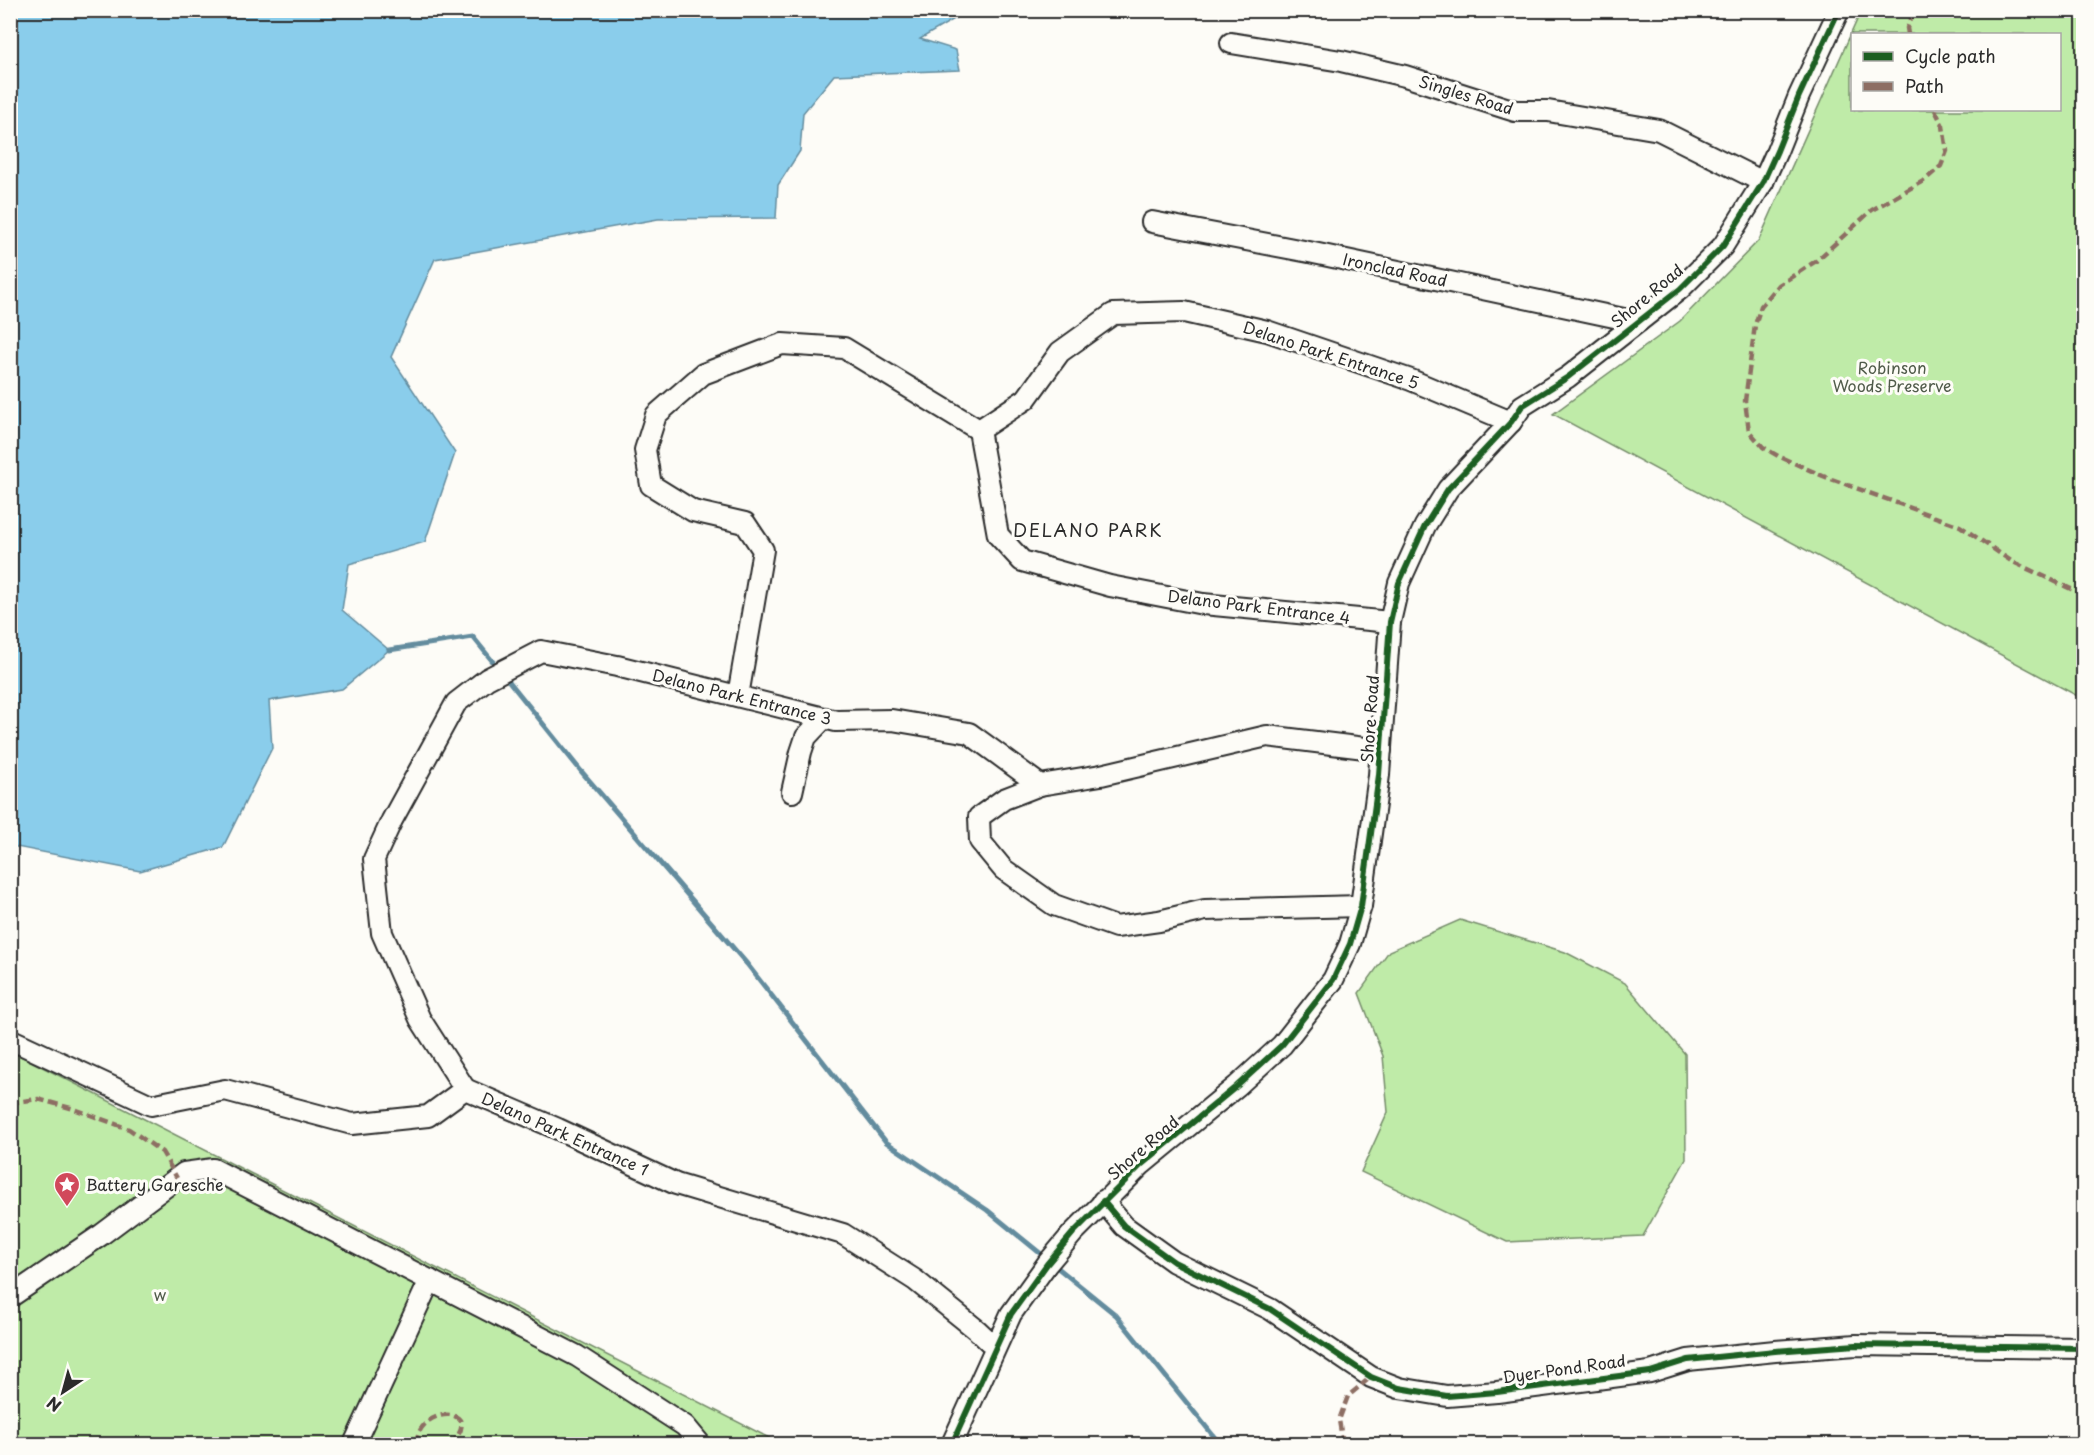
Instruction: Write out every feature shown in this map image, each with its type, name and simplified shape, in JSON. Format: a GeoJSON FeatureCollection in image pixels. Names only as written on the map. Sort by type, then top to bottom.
{"type":"FeatureCollection","features":[{"type":"Feature","properties":{"kind":"street","name":"Shore Road"},"geometry":{"type":"LineString","coordinates":[[952,1444],[1011,1314],[1047,1264],[1103,1201],[1141,1165],[1237,1086],[1282,1045],[1333,980],[1350,944],[1361,906],[1381,750],[1390,622],[1399,583],[1425,526],[1448,489],[1511,422],[1522,406],[1568,377],[1680,289],[1723,246],[1763,182],[1799,96],[1839,10]]}},
{"type":"Feature","properties":{"kind":"street","name":"Singles Road"},"geometry":{"type":"LineString","coordinates":[[1230,43],[1341,61],[1405,76],[1515,111],[1548,111],[1659,130],[1763,182]]}},
{"type":"Feature","properties":{"kind":"street","name":"Ironclad Road"},"geometry":{"type":"LineString","coordinates":[[1152,222],[1367,264],[1638,322]]}},
{"type":"Feature","properties":{"kind":"street","name":"Delano Park Entrance 5"},"geometry":{"type":"LineString","coordinates":[[979,430],[1026,399],[1060,352],[1113,314],[1184,312],[1267,331],[1412,380],[1511,422]]}},
{"type":"Feature","properties":{"kind":"street"},"geometry":{"type":"LineString","coordinates":[[738,696],[763,550],[745,523],[693,511],[651,485],[645,450],[656,415],[703,374],[782,344],[844,348],[979,430]]}},
{"type":"Feature","properties":{"kind":"street","name":"Delano Park Entrance 4"},"geometry":{"type":"LineString","coordinates":[[979,430],[998,535],[1022,561],[1110,586],[1203,604],[1390,622]]}},
{"type":"Feature","properties":{"kind":"street","name":"Delano Park Entrance 3"},"geometry":{"type":"LineString","coordinates":[[465,1089],[420,1019],[382,933],[374,859],[392,820],[456,703],[487,679],[541,651],[617,666],[837,721],[892,720],[969,733],[1040,785]]}},
{"type":"Feature","properties":{"kind":"street"},"geometry":{"type":"LineString","coordinates":[[792,792],[806,737],[824,718]]}},
{"type":"Feature","properties":{"kind":"street"},"geometry":{"type":"LineString","coordinates":[[1361,906],[1205,910],[1159,921],[1116,927],[1054,905],[1003,869],[980,841],[979,817],[1004,799],[1040,785],[1101,775],[1267,736],[1381,750]]}},
{"type":"Feature","properties":{"kind":"street","name":"Delano Park Entrance 1"},"geometry":{"type":"LineString","coordinates":[[10,1039],[151,1105],[225,1090],[352,1124],[428,1116],[465,1089],[676,1184],[843,1234],[915,1280],[995,1347]]}},
{"type":"Feature","properties":{"kind":"street"},"geometry":{"type":"LineString","coordinates":[[10,1297],[101,1235],[184,1173],[213,1169],[577,1356],[685,1426],[700,1444]]}},
{"type":"Feature","properties":{"kind":"street","name":"Dyer Pond Road"},"geometry":{"type":"LineString","coordinates":[[1103,1201],[1124,1226],[1174,1262],[1270,1309],[1371,1377],[1399,1388],[1437,1394],[1497,1392],[1650,1372],[1688,1360],[1810,1348],[1856,1345],[2084,1348]]}},
{"type":"Feature","properties":{"kind":"street"},"geometry":{"type":"LineString","coordinates":[[354,1444],[430,1280]]}},
{"type":"Feature","properties":{"kind":"green space","name":"Robinson Woods Preserve"},"geometry":{"type":"Polygon","coordinates":[[[1861,11],[2083,11],[2083,699],[1553,414],[1680,321],[1759,240],[1851,33],[1851,111],[2061,111],[2061,33],[1851,33],[1861,11]]]}},
{"type":"Feature","properties":{"kind":"green space"},"geometry":{"type":"Polygon","coordinates":[[[1460,920],[1565,952],[1625,983],[1685,1054],[1686,1159],[1643,1236],[1507,1242],[1361,1172],[1388,1112],[1383,1056],[1359,993],[1389,951],[1460,920]]]}},
{"type":"Feature","properties":{"kind":"green space","name":"w"},"geometry":{"type":"Polygon","coordinates":[[[11,1051],[781,1444],[11,1444],[11,1051]]]}},
{"type":"Feature","properties":{"kind":"water"},"geometry":{"type":"Polygon","coordinates":[[[10,11],[968,11],[920,39],[956,50],[960,70],[834,75],[803,113],[800,151],[778,185],[776,218],[658,219],[435,259],[391,357],[455,453],[425,542],[349,564],[342,610],[389,650],[342,689],[269,701],[272,748],[223,847],[140,871],[11,846],[10,11]]]}},
{"type":"Feature","properties":{"kind":"waterway"},"geometry":{"type":"LineString","coordinates":[[389,650],[473,637],[498,668]]}},
{"type":"Feature","properties":{"kind":"waterway"},"geometry":{"type":"LineString","coordinates":[[504,675],[581,771],[747,964],[886,1142],[987,1210],[1046,1258]]}},
{"type":"Feature","properties":{"kind":"waterway"},"geometry":{"type":"LineString","coordinates":[[1053,1264],[1116,1315],[1220,1444]]}},
{"type":"Feature","properties":{"kind":"marked path"},"geometry":{"type":"LineString","coordinates":[[1908,33],[1907,28],[1914,10]]}},
{"type":"Feature","properties":{"kind":"marked path"},"geometry":{"type":"LineString","coordinates":[[1936,111],[1943,126],[1947,151],[1941,166],[1925,180],[1872,210],[1816,261],[1779,285],[1761,306],[1755,325],[1745,401],[1749,431],[1763,447],[1778,456],[1823,476],[1960,526],[2011,561],[2084,593]]}},
{"type":"Feature","properties":{"kind":"marked path"},"geometry":{"type":"LineString","coordinates":[[10,1103],[38,1099],[129,1129],[162,1152],[177,1178]]}},
{"type":"Feature","properties":{"kind":"marked path"},"geometry":{"type":"LineString","coordinates":[[1343,1444],[1339,1420],[1348,1396],[1371,1377]]}},
{"type":"Feature","properties":{"kind":"marked path"},"geometry":{"type":"LineString","coordinates":[[416,1444],[420,1431],[428,1422],[438,1416],[448,1415],[457,1417],[461,1423],[460,1432],[451,1444]]}},
{"type":"Feature","properties":{"kind":"cycle path"},"geometry":{"type":"LineString","coordinates":[[952,1444],[1011,1314],[1047,1264],[1073,1233],[1141,1165],[1237,1086],[1282,1045],[1333,980],[1350,944],[1361,906],[1379,775],[1390,622],[1399,583],[1425,526],[1448,489],[1511,422],[1522,406],[1568,377],[1680,289],[1723,246],[1763,182],[1799,96],[1839,10]]}},
{"type":"Feature","properties":{"kind":"cycle path"},"geometry":{"type":"LineString","coordinates":[[1103,1201],[1124,1226],[1174,1262],[1270,1309],[1371,1377],[1399,1388],[1447,1396],[1497,1392],[1650,1372],[1688,1360],[1775,1351],[1856,1345],[2084,1348]]}},
{"type":"Feature","properties":{"kind":"place","name":"Battery Garesche"},"geometry":{"type":"Point","coordinates":[67,1208]}},
{"type":"Feature","properties":{"kind":"district","name":"DELANO PARK"},"geometry":{"type":"Point","coordinates":[1088,531]}}]}
